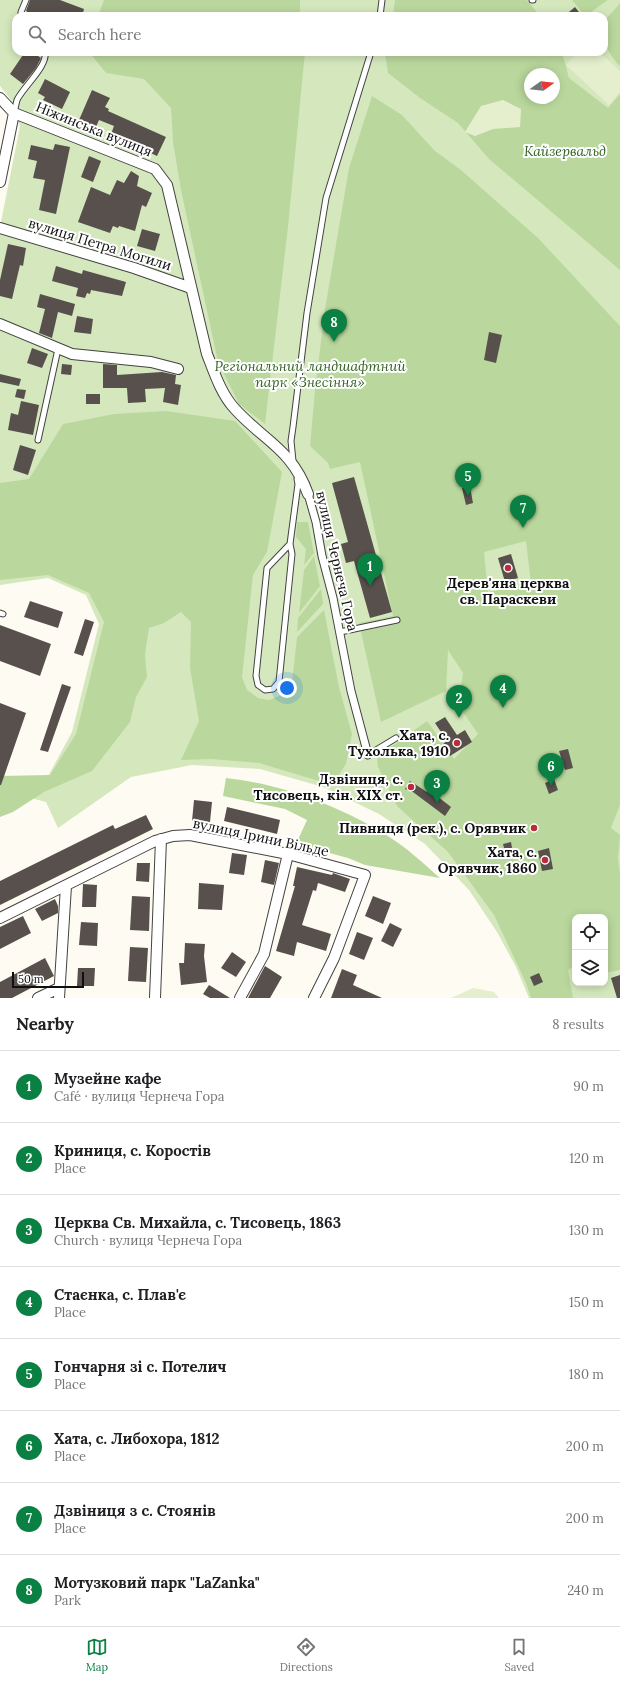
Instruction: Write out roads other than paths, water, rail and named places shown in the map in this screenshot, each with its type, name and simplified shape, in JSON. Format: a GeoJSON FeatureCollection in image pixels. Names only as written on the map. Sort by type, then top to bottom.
{"type":"FeatureCollection","features":[{"type":"Feature","properties":{"kind":"street","name":"Ніжинська вулиця"},"geometry":{"type":"LineString","coordinates":[[0,98],[14,112],[155,169],[159,172],[167,185],[191,288]]}},
{"type":"Feature","properties":{"kind":"street"},"geometry":{"type":"LineString","coordinates":[[0,182],[14,112]]}},
{"type":"Feature","properties":{"kind":"street","name":"вулиця Петра Могили"},"geometry":{"type":"LineString","coordinates":[[0,228],[134,268],[191,288]]}},
{"type":"Feature","properties":{"kind":"street","name":"вулиця Чернеча Гора"},"geometry":{"type":"LineString","coordinates":[[191,288],[207,354],[216,378],[233,408],[281,448],[294,464],[308,494],[316,522],[351,691],[368,755]]}},
{"type":"Feature","properties":{"kind":"street"},"geometry":{"type":"LineString","coordinates":[[0,324],[72,354],[151,362],[178,369]]}},
{"type":"Feature","properties":{"kind":"street","name":"вулиця Ірини Вільде"},"geometry":{"type":"LineString","coordinates":[[0,918],[161,839],[190,835],[288,854],[365,875],[334,958],[314,998]]}},
{"type":"Feature","properties":{"kind":"street"},"geometry":{"type":"LineString","coordinates":[[155,998],[161,839]]}},
{"type":"Feature","properties":{"kind":"street"},"geometry":{"type":"LineString","coordinates":[[240,998],[264,954],[288,854]]}},
{"type":"Feature","properties":{"kind":"street"},"geometry":{"type":"LineString","coordinates":[[38,998],[59,993],[66,886]]}},
{"type":"Feature","properties":{"kind":"lane"},"geometry":{"type":"LineString","coordinates":[[21,12],[26,0]]}},
{"type":"Feature","properties":{"kind":"lane"},"geometry":{"type":"LineString","coordinates":[[380,12],[382,0]]}},
{"type":"Feature","properties":{"kind":"lane"},"geometry":{"type":"LineString","coordinates":[[14,112],[18,100],[42,65],[46,56]]}},
{"type":"Feature","properties":{"kind":"lane"},"geometry":{"type":"LineString","coordinates":[[290,544],[268,568],[256,676],[258,685],[265,690],[273,689],[279,682],[292,554],[290,544],[298,484],[291,441],[307,313],[326,198],[370,56]]}},
{"type":"Feature","properties":{"kind":"lane"},"geometry":{"type":"LineString","coordinates":[[38,440],[58,349]]}},
{"type":"Feature","properties":{"kind":"lane"},"geometry":{"type":"LineString","coordinates":[[340,632],[397,620]]}},
{"type":"Feature","properties":{"kind":"lane"},"geometry":{"type":"LineString","coordinates":[[368,755],[396,738]]}},
{"type":"Feature","properties":{"kind":"place","name":"Мотузковий парк \"LaZanka\""},"geometry":{"type":"Point","coordinates":[334,342]}},
{"type":"Feature","properties":{"kind":"place","name":"Гончарня зі с. Потелич"},"geometry":{"type":"Point","coordinates":[468,496]}},
{"type":"Feature","properties":{"kind":"place","name":"Дзвіниця з с. Стоянів"},"geometry":{"type":"Point","coordinates":[523,528]}},
{"type":"Feature","properties":{"kind":"place","name":"Дерев'яна церква св. Параскеви"},"geometry":{"type":"Point","coordinates":[508,568]}},
{"type":"Feature","properties":{"kind":"place","name":"Музейне кафе"},"geometry":{"type":"Point","coordinates":[370,586]}},
{"type":"Feature","properties":{"kind":"place","name":"Стаєнка, с. Плав'є"},"geometry":{"type":"Point","coordinates":[503,708]}},
{"type":"Feature","properties":{"kind":"place","name":"Криниця, с. Коростів"},"geometry":{"type":"Point","coordinates":[459,718]}},
{"type":"Feature","properties":{"kind":"place","name":"Хата, с. Тухолька, 1910"},"geometry":{"type":"Point","coordinates":[457,743]}},
{"type":"Feature","properties":{"kind":"place","name":"Хата, с. Либохора, 1812"},"geometry":{"type":"Point","coordinates":[551,786]}},
{"type":"Feature","properties":{"kind":"place","name":"Дзвіниця, с. Тисовець, кін. XIX ст."},"geometry":{"type":"Point","coordinates":[411,787]}},
{"type":"Feature","properties":{"kind":"place","name":"Церква Св. Михайла, с. Тисовець, 1863"},"geometry":{"type":"Point","coordinates":[437,803]}},
{"type":"Feature","properties":{"kind":"place","name":"Пивниця (рек.), с. Орявчик"},"geometry":{"type":"Point","coordinates":[534,828]}},
{"type":"Feature","properties":{"kind":"place","name":"Хата, с. Орявчик, 1860"},"geometry":{"type":"Point","coordinates":[545,860]}},
{"type":"Feature","properties":{"kind":"park label","name":"Кайзервальд"},"geometry":{"type":"Point","coordinates":[565,151]}},
{"type":"Feature","properties":{"kind":"park label","name":"Регіональний ландшафтний парк «Знесіння»"},"geometry":{"type":"Point","coordinates":[310,374]}}]}
